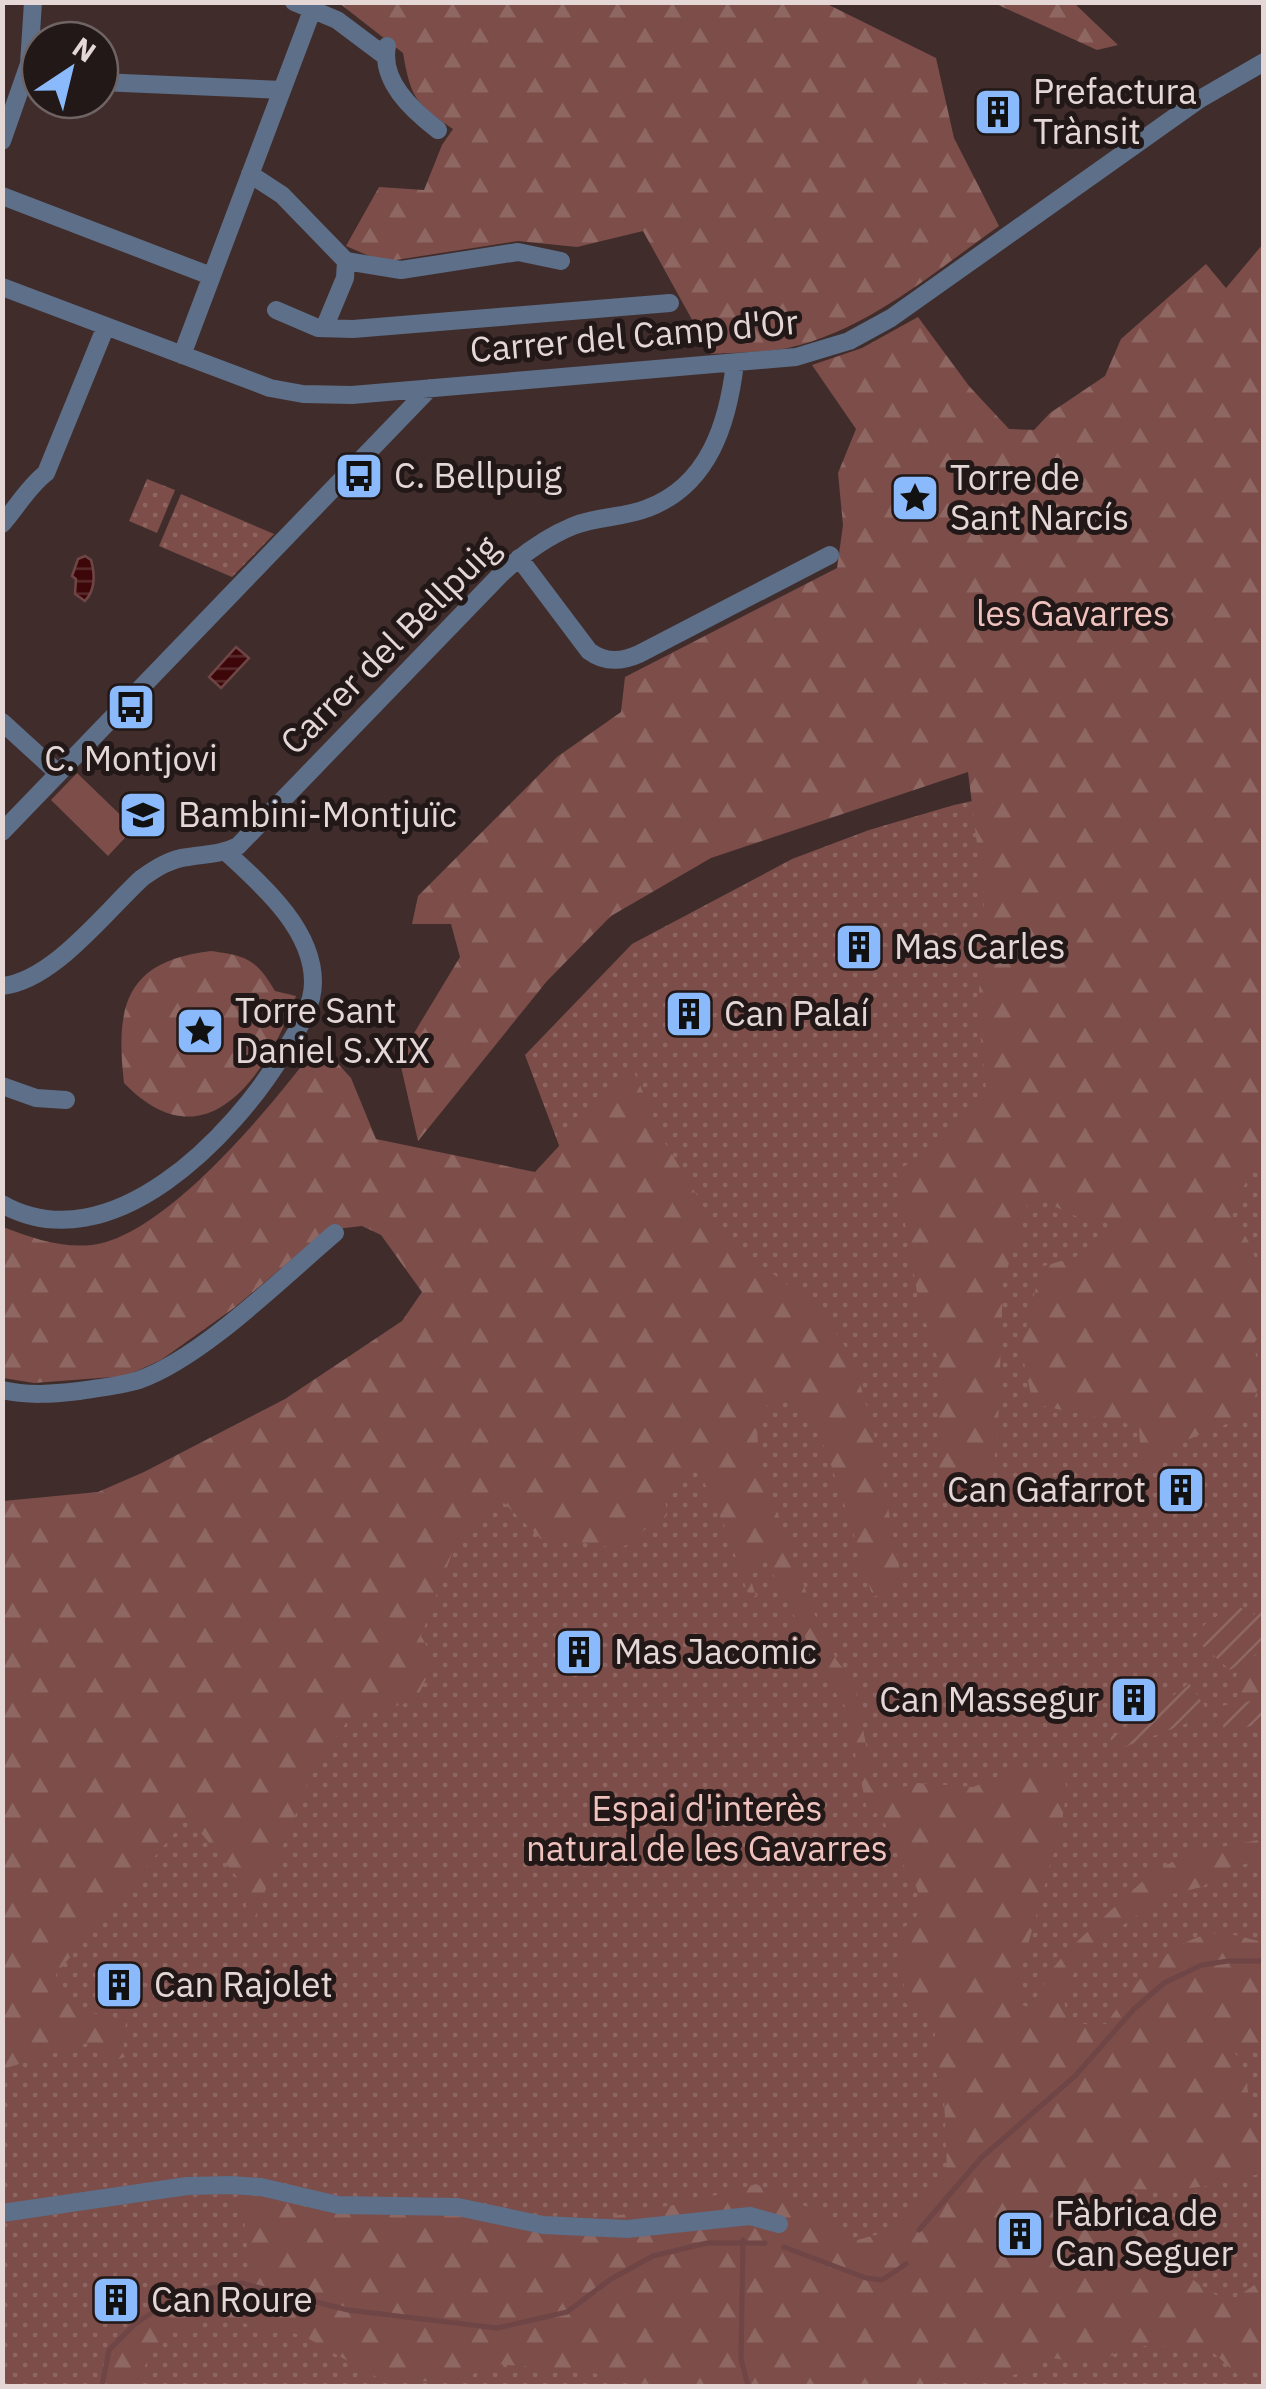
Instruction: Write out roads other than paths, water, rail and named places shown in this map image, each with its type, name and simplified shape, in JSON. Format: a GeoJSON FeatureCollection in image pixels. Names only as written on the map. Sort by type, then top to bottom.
{"type":"FeatureCollection","features":[{"type":"Feature","properties":{"kind":"street"},"geometry":{"type":"LineString","coordinates":[[294,2],[313,8],[386,50],[386,70],[396,88],[438,130]]}},
{"type":"Feature","properties":{"kind":"street"},"geometry":{"type":"LineString","coordinates":[[182,354],[313,8]]}},
{"type":"Feature","properties":{"kind":"street","name":"Carrer del Camp d'Or"},"geometry":{"type":"LineString","coordinates":[[2,286],[270,388],[303,394],[352,396],[796,357],[848,341],[892,318],[1200,99],[1264,62]]}},
{"type":"Feature","properties":{"kind":"street"},"geometry":{"type":"LineString","coordinates":[[120,83],[282,90]]}},
{"type":"Feature","properties":{"kind":"street"},"geometry":{"type":"LineString","coordinates":[[2,140],[20,104]]}},
{"type":"Feature","properties":{"kind":"street"},"geometry":{"type":"LineString","coordinates":[[250,174],[282,195],[346,261],[401,270],[518,252],[561,261]]}},
{"type":"Feature","properties":{"kind":"street"},"geometry":{"type":"LineString","coordinates":[[2,196],[211,276]]}},
{"type":"Feature","properties":{"kind":"street"},"geometry":{"type":"LineString","coordinates":[[325,326],[345,278],[346,261]]}},
{"type":"Feature","properties":{"kind":"street"},"geometry":{"type":"LineString","coordinates":[[276,310],[318,328],[353,329],[670,303]]}},
{"type":"Feature","properties":{"kind":"street"},"geometry":{"type":"LineString","coordinates":[[2,524],[32,484],[46,473],[106,326]]}},
{"type":"Feature","properties":{"kind":"street","name":"Carrer del Bellpuig"},"geometry":{"type":"LineString","coordinates":[[226,852],[249,836],[519,558],[574,525],[648,509],[678,494],[700,471],[716,444],[735,363]]}},
{"type":"Feature","properties":{"kind":"street"},"geometry":{"type":"LineString","coordinates":[[2,832],[430,388]]}},
{"type":"Feature","properties":{"kind":"street"},"geometry":{"type":"LineString","coordinates":[[519,558],[589,651],[604,660],[616,661],[639,654],[830,555]]}},
{"type":"Feature","properties":{"kind":"street"},"geometry":{"type":"LineString","coordinates":[[2,722],[58,773]]}},
{"type":"Feature","properties":{"kind":"street"},"geometry":{"type":"LineString","coordinates":[[2,986],[26,980],[54,964],[156,868],[186,857],[226,852],[290,920],[310,963],[313,980],[307,1008],[266,1081],[182,1169],[143,1198],[92,1216],[70,1218],[28,1214],[2,1204]]}},
{"type":"Feature","properties":{"kind":"street"},"geometry":{"type":"LineString","coordinates":[[2,1086],[36,1098],[66,1100]]}},
{"type":"Feature","properties":{"kind":"street"},"geometry":{"type":"LineString","coordinates":[[2,1390],[60,1393],[116,1385],[152,1374],[221,1328],[335,1234]]}},
{"type":"Feature","properties":{"kind":"street"},"geometry":{"type":"LineString","coordinates":[[2,2213],[187,2186],[231,2185],[260,2186],[338,2206],[458,2206],[543,2226],[628,2229],[750,2216],[780,2224]]}},
{"type":"Feature","properties":{"kind":"waterway"},"geometry":{"type":"LineString","coordinates":[[919,2230],[981,2158],[1075,2076],[1134,2009],[1164,1983],[1202,1965],[1264,1961]]}},
{"type":"Feature","properties":{"kind":"waterway"},"geometry":{"type":"LineString","coordinates":[[743,2240],[741,2359],[748,2386]]}},
{"type":"Feature","properties":{"kind":"waterway"},"geometry":{"type":"LineString","coordinates":[[102,2386],[109,2350],[135,2324],[182,2293],[241,2283],[348,2310],[497,2328],[567,2312],[611,2279],[653,2256],[707,2243],[765,2243]]}},
{"type":"Feature","properties":{"kind":"waterway"},"geometry":{"type":"LineString","coordinates":[[784,2247],[866,2278],[882,2280],[906,2264]]}},
{"type":"Feature","properties":{"kind":"place","name":"Prefactura Trànsit"},"geometry":{"type":"Point","coordinates":[998,112]}},
{"type":"Feature","properties":{"kind":"place","name":"C. Bellpuig"},"geometry":{"type":"Point","coordinates":[359,476]}},
{"type":"Feature","properties":{"kind":"place","name":"Torre de Sant Narcís"},"geometry":{"type":"Point","coordinates":[915,498]}},
{"type":"Feature","properties":{"kind":"place","name":"C. Montjovi"},"geometry":{"type":"Point","coordinates":[131,707]}},
{"type":"Feature","properties":{"kind":"place","name":"Bambini-Montjuïc"},"geometry":{"type":"Point","coordinates":[143,815]}},
{"type":"Feature","properties":{"kind":"place","name":"Mas Carles"},"geometry":{"type":"Point","coordinates":[859,947]}},
{"type":"Feature","properties":{"kind":"place","name":"Can Palaí"},"geometry":{"type":"Point","coordinates":[689,1014]}},
{"type":"Feature","properties":{"kind":"place","name":"Torre Sant Daniel S.XIX"},"geometry":{"type":"Point","coordinates":[200,1031]}},
{"type":"Feature","properties":{"kind":"place","name":"Can Gafarrot"},"geometry":{"type":"Point","coordinates":[1181,1490]}},
{"type":"Feature","properties":{"kind":"place","name":"Mas Jacomic"},"geometry":{"type":"Point","coordinates":[579,1652]}},
{"type":"Feature","properties":{"kind":"place","name":"Can Massegur"},"geometry":{"type":"Point","coordinates":[1134,1700]}},
{"type":"Feature","properties":{"kind":"place","name":"Can Rajolet"},"geometry":{"type":"Point","coordinates":[119,1985]}},
{"type":"Feature","properties":{"kind":"place","name":"Fàbrica de Can Seguer"},"geometry":{"type":"Point","coordinates":[1020,2234]}},
{"type":"Feature","properties":{"kind":"place","name":"Can Roure"},"geometry":{"type":"Point","coordinates":[116,2300]}},
{"type":"Feature","properties":{"kind":"park label","name":"les Gavarres"},"geometry":{"type":"Point","coordinates":[1073,614]}},
{"type":"Feature","properties":{"kind":"park label","name":"Espai d'interès natural de les Gavarres"},"geometry":{"type":"Point","coordinates":[707,1829]}}]}
